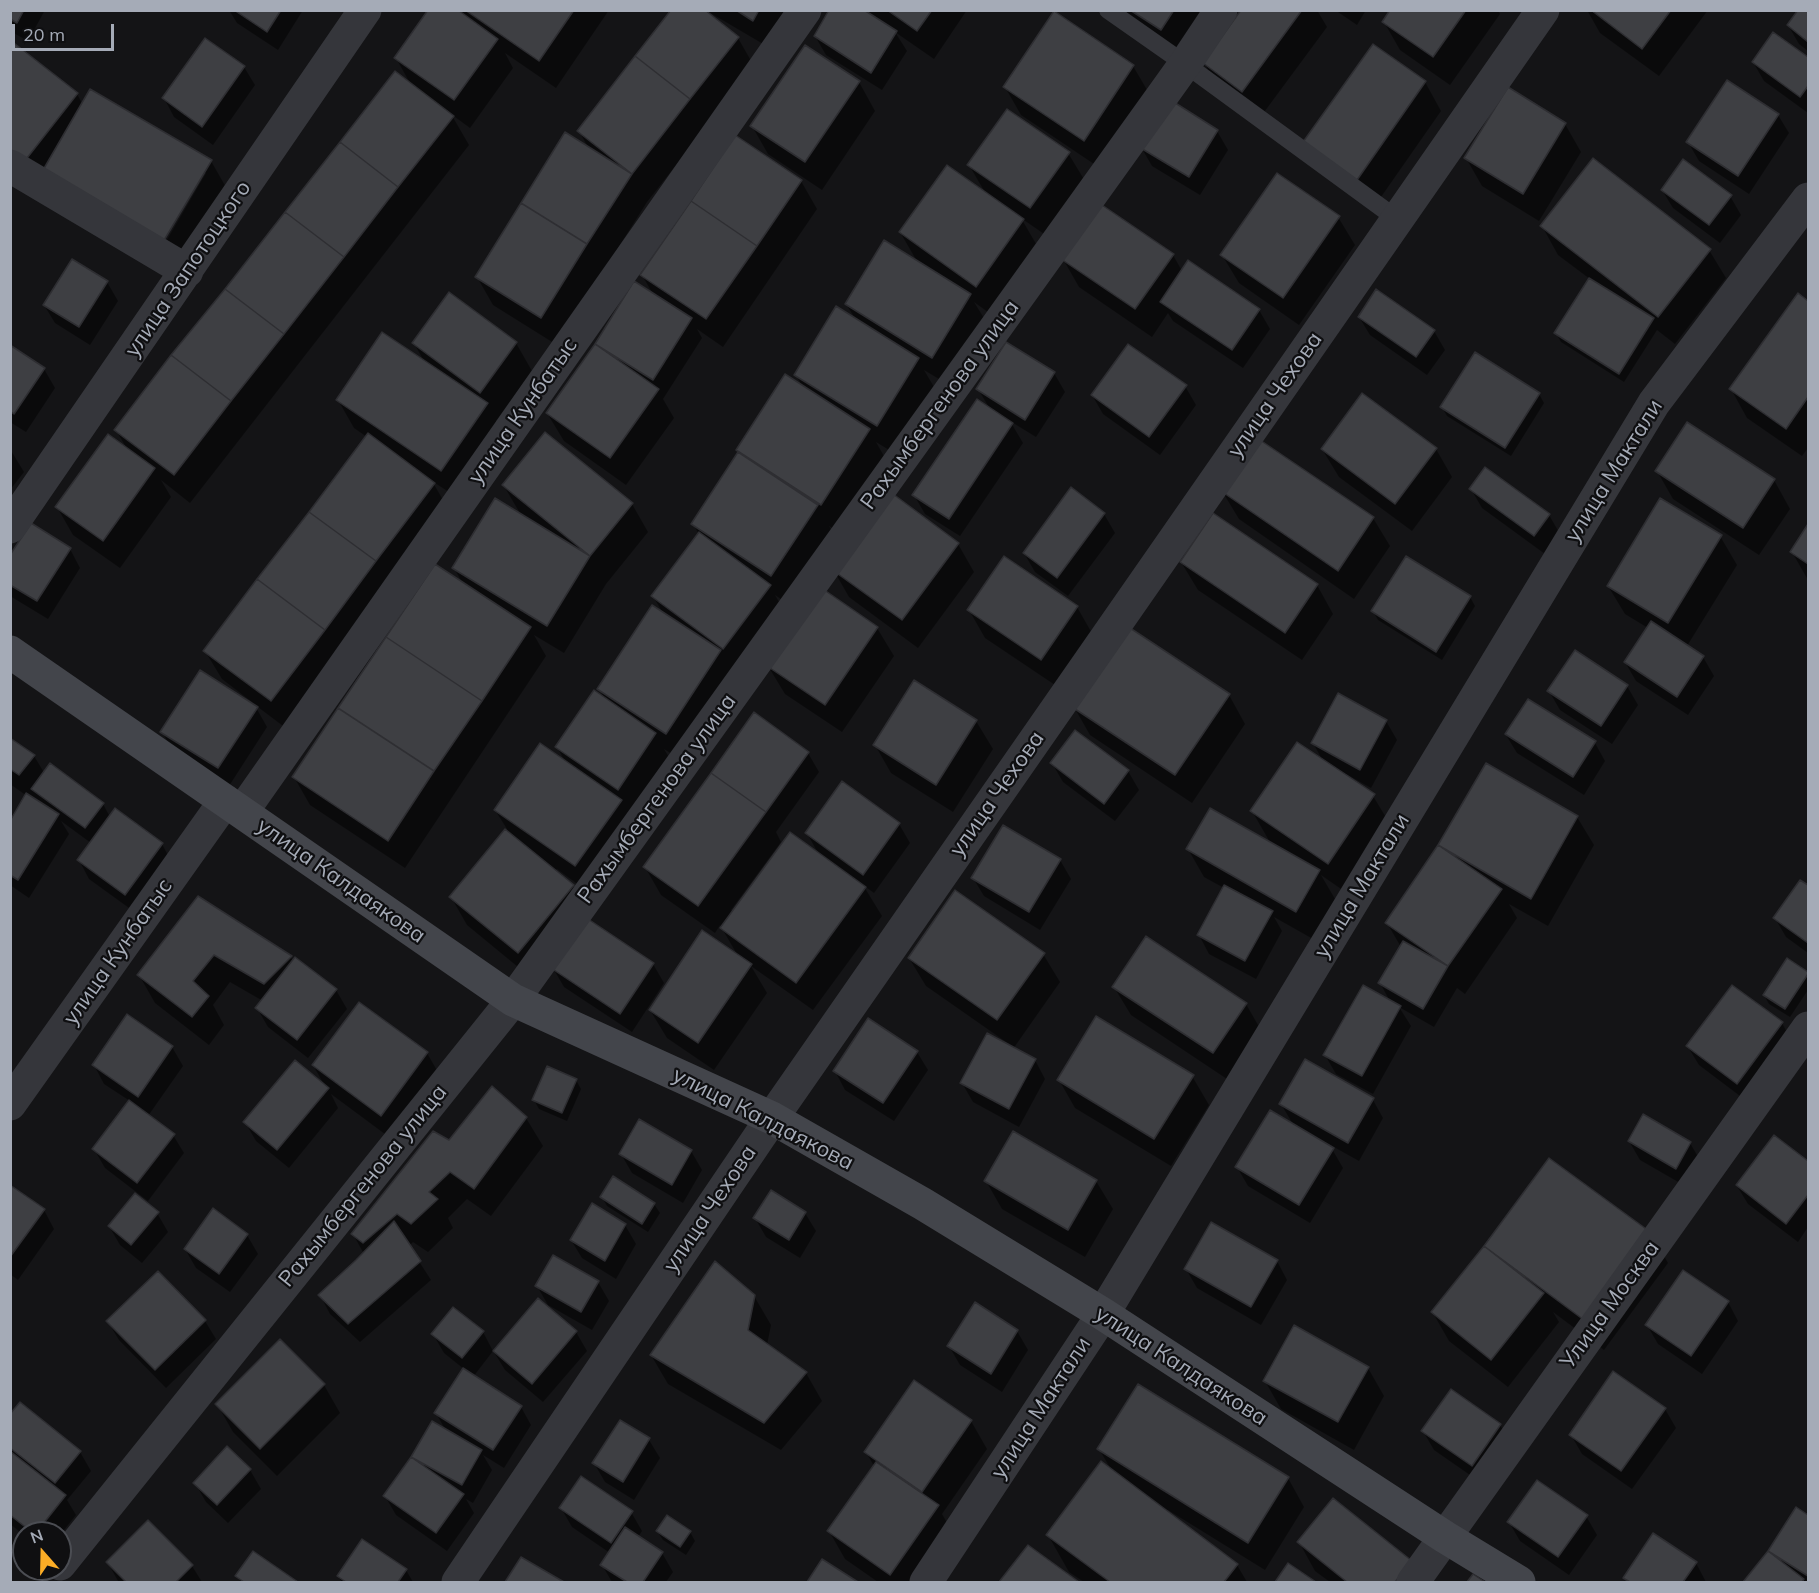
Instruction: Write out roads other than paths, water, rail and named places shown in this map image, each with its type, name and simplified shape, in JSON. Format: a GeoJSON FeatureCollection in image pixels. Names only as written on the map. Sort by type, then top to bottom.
{"type":"FeatureCollection","features":[{"type":"Feature","properties":{"kind":"street","name":"улица Запотоцкого"},"geometry":{"type":"LineString","coordinates":[[10,527],[365,10]]}},
{"type":"Feature","properties":{"kind":"street","name":"улица Кунбатыс"},"geometry":{"type":"LineString","coordinates":[[10,1104],[234,806],[805,10]]}},
{"type":"Feature","properties":{"kind":"street","name":"Рахымбергенова улица"},"geometry":{"type":"LineString","coordinates":[[72,1549],[513,1000],[1185,64],[1221,10]]}},
{"type":"Feature","properties":{"kind":"street","name":"улица Чехова"},"geometry":{"type":"LineString","coordinates":[[458,1582],[772,1118],[1543,10]]}},
{"type":"Feature","properties":{"kind":"street"},"geometry":{"type":"LineString","coordinates":[[10,166],[187,271]]}},
{"type":"Feature","properties":{"kind":"street","name":"улица Мактали"},"geometry":{"type":"LineString","coordinates":[[926,1582],[1103,1314],[1654,403],[1809,199]]}},
{"type":"Feature","properties":{"kind":"street","name":"улица Калдаякова"},"geometry":{"type":"LineString","coordinates":[[10,652],[513,1000],[772,1118],[923,1204],[1103,1314],[1445,1537],[1519,1582]]}},
{"type":"Feature","properties":{"kind":"street","name":"Улица Москва"},"geometry":{"type":"LineString","coordinates":[[1413,1582],[1809,1028]]}},
{"type":"Feature","properties":{"kind":"lane"},"geometry":{"type":"LineString","coordinates":[[1108,10],[1397,219]]}}]}
